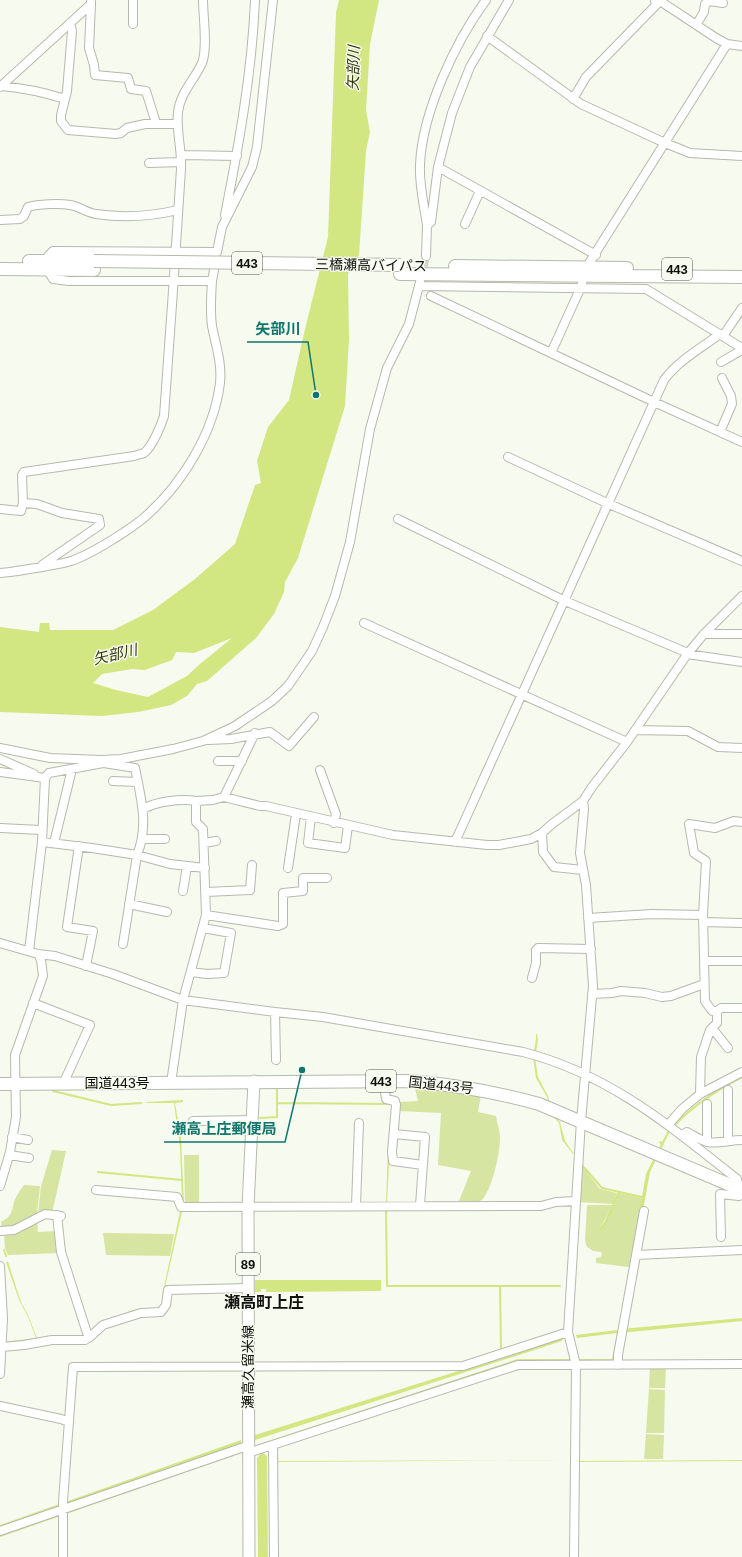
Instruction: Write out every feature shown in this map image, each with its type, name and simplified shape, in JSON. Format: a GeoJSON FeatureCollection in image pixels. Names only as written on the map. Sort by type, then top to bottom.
{"type":"FeatureCollection","features":[{"type":"Feature","properties":{"kind":"highway","name":"三橋瀬高バイパス"},"geometry":{"type":"LineString","coordinates":[[0,262],[49,265],[400,270],[584,277],[742,277]]}},
{"type":"Feature","properties":{"kind":"highway","name":"三橋瀬高バイパス"},"geometry":{"type":"LineString","coordinates":[[0,269],[49,265]]}},
{"type":"Feature","properties":{"kind":"highway","name":"三橋瀬高バイパス"},"geometry":{"type":"LineString","coordinates":[[584,277],[742,271]]}},
{"type":"Feature","properties":{"kind":"highway","name":"国道443号"},"geometry":{"type":"LineString","coordinates":[[0,1084],[411,1081],[471,1087],[539,1104],[741,1190]]}},
{"type":"Feature","properties":{"kind":"main road","name":"瀬高久留米線"},"geometry":{"type":"LineString","coordinates":[[249,1557],[247,1449],[248,1207],[254,1081]]}},
{"type":"Feature","properties":{"kind":"street"},"geometry":{"type":"LineString","coordinates":[[133,0],[133,24]]}},
{"type":"Feature","properties":{"kind":"street"},"geometry":{"type":"LineString","coordinates":[[0,509],[22,511],[22,475],[24,472],[134,456],[144,452],[149,447],[162,425],[164,416],[177,252],[178,210],[182,159],[177,124],[178,110],[184,95],[202,64],[205,55],[203,0]]}},
{"type":"Feature","properties":{"kind":"street"},"geometry":{"type":"LineString","coordinates":[[0,573],[66,562],[85,555],[124,532],[146,516],[167,494],[184,471],[208,426],[220,383],[221,366],[212,326],[210,309],[212,281],[242,125],[254,28],[255,0]]}},
{"type":"Feature","properties":{"kind":"street"},"geometry":{"type":"LineString","coordinates":[[222,227],[245,183],[254,160],[257,147],[273,0]]}},
{"type":"Feature","properties":{"kind":"street"},"geometry":{"type":"LineString","coordinates":[[426,256],[427,225],[420,185],[422,143],[445,72],[466,29],[486,0]]}},
{"type":"Feature","properties":{"kind":"street"},"geometry":{"type":"LineString","coordinates":[[427,225],[431,222],[438,168],[452,113],[470,67],[509,0]]}},
{"type":"Feature","properties":{"kind":"street"},"geometry":{"type":"LineString","coordinates":[[573,99],[586,77],[657,1],[727,44],[742,46]]}},
{"type":"Feature","properties":{"kind":"street"},"geometry":{"type":"LineString","coordinates":[[696,25],[704,12],[705,4],[709,1],[723,3]]}},
{"type":"Feature","properties":{"kind":"street"},"geometry":{"type":"LineString","coordinates":[[91,2],[89,48],[95,75],[128,78],[130,89],[146,91],[156,124]]}},
{"type":"Feature","properties":{"kind":"street"},"geometry":{"type":"LineString","coordinates":[[1,86],[91,2]]}},
{"type":"Feature","properties":{"kind":"street"},"geometry":{"type":"LineString","coordinates":[[70,23],[72,31],[65,99],[61,121],[68,130],[116,134],[121,133],[127,128],[156,124],[177,124]]}},
{"type":"Feature","properties":{"kind":"street"},"geometry":{"type":"LineString","coordinates":[[487,36],[581,104],[690,153],[742,156]]}},
{"type":"Feature","properties":{"kind":"street"},"geometry":{"type":"LineString","coordinates":[[551,353],[584,277],[596,255],[727,44]]}},
{"type":"Feature","properties":{"kind":"street"},"geometry":{"type":"LineString","coordinates":[[1,86],[44,92],[65,99]]}},
{"type":"Feature","properties":{"kind":"street"},"geometry":{"type":"LineString","coordinates":[[149,163],[182,159],[237,156]]}},
{"type":"Feature","properties":{"kind":"street"},"geometry":{"type":"LineString","coordinates":[[438,168],[596,255]]}},
{"type":"Feature","properties":{"kind":"street"},"geometry":{"type":"LineString","coordinates":[[465,224],[480,191]]}},
{"type":"Feature","properties":{"kind":"street"},"geometry":{"type":"LineString","coordinates":[[0,220],[20,219],[24,216],[28,207],[34,205],[71,205],[94,214],[116,216],[160,214],[178,210]]}},
{"type":"Feature","properties":{"kind":"street"},"geometry":{"type":"LineString","coordinates":[[212,281],[53,279],[48,256],[53,251],[217,252]]}},
{"type":"Feature","properties":{"kind":"street"},"geometry":{"type":"LineString","coordinates":[[203,741],[235,726],[279,695],[301,669],[312,651],[335,596],[350,542],[370,429],[387,368],[409,324],[420,284],[584,277],[646,289],[742,349],[721,362]]}},
{"type":"Feature","properties":{"kind":"street"},"geometry":{"type":"LineString","coordinates":[[431,296],[742,442]]}},
{"type":"Feature","properties":{"kind":"street"},"geometry":{"type":"LineString","coordinates":[[455,842],[664,380],[670,373],[721,335],[742,308]]}},
{"type":"Feature","properties":{"kind":"street"},"geometry":{"type":"LineString","coordinates":[[720,432],[732,404],[731,396],[722,378]]}},
{"type":"Feature","properties":{"kind":"street"},"geometry":{"type":"LineString","coordinates":[[508,457],[609,504],[742,561]]}},
{"type":"Feature","properties":{"kind":"street"},"geometry":{"type":"LineString","coordinates":[[23,504],[37,504],[62,513],[99,519],[100,525],[40,567]]}},
{"type":"Feature","properties":{"kind":"street"},"geometry":{"type":"LineString","coordinates":[[398,519],[565,601],[687,654],[742,662]]}},
{"type":"Feature","properties":{"kind":"street"},"geometry":{"type":"LineString","coordinates":[[143,809],[151,804],[188,799],[196,801],[213,800],[224,797],[393,835],[499,845],[531,839],[542,833],[584,801],[592,787],[636,730],[687,654],[704,634],[742,596]]}},
{"type":"Feature","properties":{"kind":"street"},"geometry":{"type":"LineString","coordinates":[[364,623],[627,742]]}},
{"type":"Feature","properties":{"kind":"street"},"geometry":{"type":"LineString","coordinates":[[704,634],[742,634]]}},
{"type":"Feature","properties":{"kind":"street"},"geometry":{"type":"LineString","coordinates":[[0,772],[42,778],[49,773],[103,761],[152,754],[203,741],[231,739],[255,733],[270,732],[289,746],[314,717]]}},
{"type":"Feature","properties":{"kind":"street"},"geometry":{"type":"LineString","coordinates":[[636,730],[688,731],[718,747],[742,748]]}},
{"type":"Feature","properties":{"kind":"street"},"geometry":{"type":"LineString","coordinates":[[224,797],[255,733]]}},
{"type":"Feature","properties":{"kind":"street"},"geometry":{"type":"LineString","coordinates":[[0,748],[50,758],[103,761],[135,768],[144,816],[142,839],[137,855],[123,944]]}},
{"type":"Feature","properties":{"kind":"street"},"geometry":{"type":"LineString","coordinates":[[0,759],[42,778]]}},
{"type":"Feature","properties":{"kind":"street"},"geometry":{"type":"LineString","coordinates":[[218,761],[242,761]]}},
{"type":"Feature","properties":{"kind":"street"},"geometry":{"type":"LineString","coordinates":[[54,844],[72,769]]}},
{"type":"Feature","properties":{"kind":"street"},"geometry":{"type":"LineString","coordinates":[[320,770],[336,814],[334,822]]}},
{"type":"Feature","properties":{"kind":"street"},"geometry":{"type":"LineString","coordinates":[[29,951],[42,842],[42,778]]}},
{"type":"Feature","properties":{"kind":"street"},"geometry":{"type":"LineString","coordinates":[[113,781],[138,782]]}},
{"type":"Feature","properties":{"kind":"street"},"geometry":{"type":"LineString","coordinates":[[171,1083],[183,1000],[206,915],[203,829],[196,822],[196,801]]}},
{"type":"Feature","properties":{"kind":"street"},"geometry":{"type":"LineString","coordinates":[[574,1557],[576,1365],[568,1332],[581,1121],[593,986],[586,885],[580,853],[584,801]]}},
{"type":"Feature","properties":{"kind":"street"},"geometry":{"type":"LineString","coordinates":[[288,868],[296,814]]}},
{"type":"Feature","properties":{"kind":"street"},"geometry":{"type":"LineString","coordinates":[[311,817],[308,843],[345,848],[348,826]]}},
{"type":"Feature","properties":{"kind":"street"},"geometry":{"type":"LineString","coordinates":[[742,822],[734,821],[715,828],[689,824],[694,853],[706,861],[703,918],[705,1001],[712,1011],[717,1011],[722,1008],[742,1008]]}},
{"type":"Feature","properties":{"kind":"street"},"geometry":{"type":"LineString","coordinates":[[0,828],[41,830]]}},
{"type":"Feature","properties":{"kind":"street"},"geometry":{"type":"LineString","coordinates":[[542,833],[543,852],[554,867],[583,870]]}},
{"type":"Feature","properties":{"kind":"street"},"geometry":{"type":"LineString","coordinates":[[142,839],[165,839]]}},
{"type":"Feature","properties":{"kind":"street"},"geometry":{"type":"LineString","coordinates":[[204,842],[216,841]]}},
{"type":"Feature","properties":{"kind":"street"},"geometry":{"type":"LineString","coordinates":[[42,842],[137,855],[170,864],[205,868]]}},
{"type":"Feature","properties":{"kind":"street"},"geometry":{"type":"LineString","coordinates":[[79,846],[67,927],[93,931],[86,966]]}},
{"type":"Feature","properties":{"kind":"street"},"geometry":{"type":"LineString","coordinates":[[206,892],[250,890],[252,865]]}},
{"type":"Feature","properties":{"kind":"street"},"geometry":{"type":"LineString","coordinates":[[183,891],[187,866]]}},
{"type":"Feature","properties":{"kind":"street"},"geometry":{"type":"LineString","coordinates":[[206,915],[278,926],[283,924],[283,893],[303,891],[303,878],[327,878]]}},
{"type":"Feature","properties":{"kind":"street"},"geometry":{"type":"LineString","coordinates":[[129,904],[167,912]]}},
{"type":"Feature","properties":{"kind":"street"},"geometry":{"type":"LineString","coordinates":[[588,918],[652,914],[742,923]]}},
{"type":"Feature","properties":{"kind":"street"},"geometry":{"type":"LineString","coordinates":[[191,972],[206,974],[224,973],[231,933],[203,928]]}},
{"type":"Feature","properties":{"kind":"street"},"geometry":{"type":"LineString","coordinates":[[0,943],[38,954],[55,956],[183,1000],[337,1020],[523,1052],[559,1063],[611,1087],[632,1099],[682,1135],[737,1179],[741,1190],[739,1196],[720,1194],[721,1237]]}},
{"type":"Feature","properties":{"kind":"street"},"geometry":{"type":"LineString","coordinates":[[532,978],[536,963],[536,950],[538,948],[591,949]]}},
{"type":"Feature","properties":{"kind":"street"},"geometry":{"type":"LineString","coordinates":[[0,1186],[9,1155],[16,1117],[15,1055],[43,976],[41,960],[38,954]]}},
{"type":"Feature","properties":{"kind":"street"},"geometry":{"type":"LineString","coordinates":[[704,961],[742,961]]}},
{"type":"Feature","properties":{"kind":"street"},"geometry":{"type":"LineString","coordinates":[[592,994],[621,991],[645,993],[662,997],[671,996],[704,984]]}},
{"type":"Feature","properties":{"kind":"street"},"geometry":{"type":"LineString","coordinates":[[34,1003],[90,1025],[63,1084]]}},
{"type":"Feature","properties":{"kind":"street"},"geometry":{"type":"LineString","coordinates":[[700,1094],[701,1057],[710,1030],[716,1023],[717,1011]]}},
{"type":"Feature","properties":{"kind":"street"},"geometry":{"type":"LineString","coordinates":[[275,1012],[276,1060]]}},
{"type":"Feature","properties":{"kind":"street"},"geometry":{"type":"LineString","coordinates":[[712,1028],[728,1048]]}},
{"type":"Feature","properties":{"kind":"street"},"geometry":{"type":"LineString","coordinates":[[668,1125],[682,1109],[700,1094],[742,1072]]}},
{"type":"Feature","properties":{"kind":"street"},"geometry":{"type":"LineString","coordinates":[[384,1084],[386,1099],[395,1101],[396,1104],[393,1162],[423,1164]]}},
{"type":"Feature","properties":{"kind":"street"},"geometry":{"type":"LineString","coordinates":[[728,1090],[728,1141]]}},
{"type":"Feature","properties":{"kind":"street"},"geometry":{"type":"LineString","coordinates":[[707,1104],[707,1142]]}},
{"type":"Feature","properties":{"kind":"street"},"geometry":{"type":"LineString","coordinates":[[193,1121],[252,1120]]}},
{"type":"Feature","properties":{"kind":"street"},"geometry":{"type":"LineString","coordinates":[[356,1206],[359,1123]]}},
{"type":"Feature","properties":{"kind":"street"},"geometry":{"type":"LineString","coordinates":[[682,1135],[687,1132],[707,1142],[742,1140]]}},
{"type":"Feature","properties":{"kind":"street"},"geometry":{"type":"LineString","coordinates":[[394,1134],[425,1138],[420,1205]]}},
{"type":"Feature","properties":{"kind":"street"},"geometry":{"type":"LineString","coordinates":[[12,1137],[28,1140]]}},
{"type":"Feature","properties":{"kind":"street"},"geometry":{"type":"LineString","coordinates":[[9,1155],[29,1158]]}},
{"type":"Feature","properties":{"kind":"street"},"geometry":{"type":"LineString","coordinates":[[96,1190],[177,1197],[181,1207],[420,1205],[541,1206],[556,1202],[576,1200]]}},
{"type":"Feature","properties":{"kind":"street"},"geometry":{"type":"LineString","coordinates":[[618,1365],[618,1355],[644,1211]]}},
{"type":"Feature","properties":{"kind":"street"},"geometry":{"type":"LineString","coordinates":[[0,1231],[14,1230],[45,1214],[59,1215],[61,1252],[86,1333]]}},
{"type":"Feature","properties":{"kind":"street"},"geometry":{"type":"LineString","coordinates":[[636,1255],[742,1250]]}},
{"type":"Feature","properties":{"kind":"street"},"geometry":{"type":"LineString","coordinates":[[0,1266],[3,1318],[0,1374]]}},
{"type":"Feature","properties":{"kind":"street"},"geometry":{"type":"LineString","coordinates":[[2,1347],[52,1340],[85,1340],[90,1338],[103,1325],[141,1313],[160,1312],[166,1305],[168,1290],[248,1288]]}},
{"type":"Feature","properties":{"kind":"street"},"geometry":{"type":"LineString","coordinates":[[63,1557],[63,1509],[73,1367],[463,1366],[568,1332]]}},
{"type":"Feature","properties":{"kind":"street"},"geometry":{"type":"LineString","coordinates":[[0,1531],[247,1449],[273,1446],[518,1365],[742,1364]]}},
{"type":"Feature","properties":{"kind":"street"},"geometry":{"type":"LineString","coordinates":[[0,1406],[69,1422]]}},
{"type":"Feature","properties":{"kind":"street"},"geometry":{"type":"LineString","coordinates":[[273,1446],[274,1557]]}},
{"type":"Feature","properties":{"kind":"shaded area"},"geometry":{"type":"Polygon","coordinates":[[[415,1088],[481,1095],[478,1112],[496,1116],[500,1135],[499,1153],[492,1180],[486,1195],[482,1200],[477,1202],[459,1201],[471,1171],[438,1165],[441,1113],[399,1111],[399,1102],[418,1101],[415,1088]]]}},
{"type":"Feature","properties":{"kind":"shaded area"},"geometry":{"type":"Polygon","coordinates":[[[52,1150],[66,1151],[52,1213],[38,1214],[41,1186],[52,1150]]]}},
{"type":"Feature","properties":{"kind":"shaded area"},"geometry":{"type":"Polygon","coordinates":[[[184,1155],[199,1155],[199,1204],[185,1204],[184,1155]]]}},
{"type":"Feature","properties":{"kind":"shaded area"},"geometry":{"type":"Polygon","coordinates":[[[582,1166],[600,1189],[617,1193],[613,1204],[578,1202],[582,1166]]]}},
{"type":"Feature","properties":{"kind":"shaded area"},"geometry":{"type":"Polygon","coordinates":[[[24,1185],[40,1186],[37,1214],[18,1226],[2,1229],[1,1222],[10,1214],[14,1202],[24,1185]]]}},
{"type":"Feature","properties":{"kind":"shaded area"},"geometry":{"type":"Polygon","coordinates":[[[619,1193],[643,1198],[629,1267],[596,1263],[596,1258],[601,1257],[601,1252],[593,1251],[587,1247],[585,1241],[587,1205],[612,1205],[598,1231],[599,1232],[614,1206],[619,1193]]]}},
{"type":"Feature","properties":{"kind":"shaded area"},"geometry":{"type":"Polygon","coordinates":[[[37,1221],[38,1232],[57,1231],[60,1253],[8,1255],[5,1248],[4,1234],[37,1221]]]}},
{"type":"Feature","properties":{"kind":"shaded area"},"geometry":{"type":"Polygon","coordinates":[[[103,1233],[174,1234],[170,1256],[106,1255],[103,1233]]]}},
{"type":"Feature","properties":{"kind":"shaded area"},"geometry":{"type":"Polygon","coordinates":[[[650,1367],[666,1368],[665,1388],[649,1388],[650,1367]]]}},
{"type":"Feature","properties":{"kind":"shaded area"},"geometry":{"type":"Polygon","coordinates":[[[649,1389],[665,1390],[664,1433],[646,1433],[649,1389]]]}},
{"type":"Feature","properties":{"kind":"shaded area"},"geometry":{"type":"Polygon","coordinates":[[[646,1434],[664,1435],[663,1459],[644,1459],[646,1434]]]}},
{"type":"Feature","properties":{"kind":"water"},"geometry":{"type":"Polygon","coordinates":[[[339,0],[379,0],[370,44],[366,110],[370,132],[366,151],[359,255],[348,274],[349,340],[345,406],[298,558],[285,582],[284,592],[274,614],[256,638],[207,681],[197,684],[187,696],[171,705],[138,712],[102,716],[0,712],[0,627],[39,632],[40,623],[49,623],[50,630],[113,630],[153,610],[195,579],[235,544],[255,485],[261,483],[257,461],[268,427],[289,400],[328,237],[336,13],[339,0]],[[232,638],[194,653],[176,652],[172,660],[145,670],[132,669],[102,674],[93,683],[148,697],[187,676],[232,638]]]}},
{"type":"Feature","properties":{"kind":"water"},"geometry":{"type":"Polygon","coordinates":[[[536,1034],[538,1040],[535,1058],[538,1077],[548,1096],[553,1114],[560,1122],[565,1141],[574,1154],[562,1140],[559,1123],[552,1115],[547,1097],[536,1078],[533,1057],[536,1034]]]}},
{"type":"Feature","properties":{"kind":"water"},"geometry":{"type":"Polygon","coordinates":[[[183,1100],[183,1102],[175,1103],[181,1138],[184,1203],[164,1287],[182,1202],[180,1148],[174,1103],[146,1102],[183,1100]]]}},
{"type":"Feature","properties":{"kind":"water"},"geometry":{"type":"Polygon","coordinates":[[[392,1108],[387,1203],[386,1204],[388,1145],[392,1108]]]}},
{"type":"Feature","properties":{"kind":"water"},"geometry":{"type":"Polygon","coordinates":[[[669,1129],[670,1131],[650,1172],[621,1329],[742,1318],[742,1321],[620,1333],[616,1360],[742,1360],[742,1362],[519,1363],[256,1448],[0,1537],[0,1533],[253,1446],[518,1359],[612,1359],[617,1333],[577,1338],[576,1335],[618,1330],[646,1174],[661,1144],[659,1143],[660,1141],[662,1142],[669,1129]]]}},
{"type":"Feature","properties":{"kind":"water"},"geometry":{"type":"Polygon","coordinates":[[[6,1262],[8,1262],[21,1302],[28,1315],[37,1338],[55,1335],[85,1335],[101,1322],[109,1318],[128,1313],[84,1336],[5,1344],[4,1342],[36,1338],[28,1317],[19,1300],[6,1262]]]}},
{"type":"Feature","properties":{"kind":"water"},"geometry":{"type":"Polygon","coordinates":[[[255,1280],[381,1280],[381,1291],[266,1292],[266,1289],[261,1289],[261,1292],[255,1292],[255,1280]]]}},
{"type":"Feature","properties":{"kind":"water"},"geometry":{"type":"Polygon","coordinates":[[[563,1338],[562,1341],[255,1440],[255,1435],[563,1338]]]}},
{"type":"Feature","properties":{"kind":"water"},"geometry":{"type":"Polygon","coordinates":[[[241,1440],[241,1445],[0,1528],[0,1525],[241,1440]]]}},
{"type":"Feature","properties":{"kind":"water"},"geometry":{"type":"Polygon","coordinates":[[[262,1452],[267,1456],[268,1557],[258,1557],[257,1458],[262,1452]]]}},
{"type":"Feature","properties":{"kind":"water"},"geometry":{"type":"Polygon","coordinates":[[[572,1460],[277,1462],[277,1461],[572,1460]]]}},
{"type":"Feature","properties":{"kind":"water"},"geometry":{"type":"Polygon","coordinates":[[[579,1461],[742,1461],[579,1462],[579,1461]]]}},
{"type":"Feature","properties":{"kind":"waterway"},"geometry":{"type":"LineString","coordinates":[[674,1126],[681,1118],[706,1098],[742,1077]]}},
{"type":"Feature","properties":{"kind":"waterway"},"geometry":{"type":"LineString","coordinates":[[260,1118],[277,1117],[277,1087]]}},
{"type":"Feature","properties":{"kind":"waterway"},"geometry":{"type":"LineString","coordinates":[[53,1091],[111,1105],[141,1103]]}},
{"type":"Feature","properties":{"kind":"waterway"},"geometry":{"type":"LineString","coordinates":[[277,1103],[392,1104]]}},
{"type":"Feature","properties":{"kind":"waterway"},"geometry":{"type":"LineString","coordinates":[[581,1164],[602,1188],[642,1197]]}},
{"type":"Feature","properties":{"kind":"waterway"},"geometry":{"type":"LineString","coordinates":[[98,1172],[182,1180]]}},
{"type":"Feature","properties":{"kind":"waterway"},"geometry":{"type":"LineString","coordinates":[[599,1231],[606,1221],[619,1192]]}},
{"type":"Feature","properties":{"kind":"waterway"},"geometry":{"type":"LineString","coordinates":[[386,1209],[387,1286],[560,1286]]}},
{"type":"Feature","properties":{"kind":"waterway"},"geometry":{"type":"LineString","coordinates":[[4,1250],[6,1256]]}},
{"type":"Feature","properties":{"kind":"waterway"},"geometry":{"type":"LineString","coordinates":[[500,1286],[501,1350]]}},
{"type":"Feature","properties":{"kind":"waterway"},"geometry":{"type":"LineString","coordinates":[[127,1313],[138,1310]]}},
{"type":"Feature","properties":{"kind":"tunnel"},"geometry":{"type":"LineString","coordinates":[[421,279],[426,256]]}},
{"type":"Feature","properties":{"kind":"place","name":"矢部川"},"geometry":{"type":"Point","coordinates":[316,395]}},
{"type":"Feature","properties":{"kind":"place","name":"瀬高上庄郵便局"},"geometry":{"type":"Point","coordinates":[302,1070]}},
{"type":"Feature","properties":{"kind":"district","name":"瀬高町上庄"},"geometry":{"type":"Point","coordinates":[264,1302]}}]}
